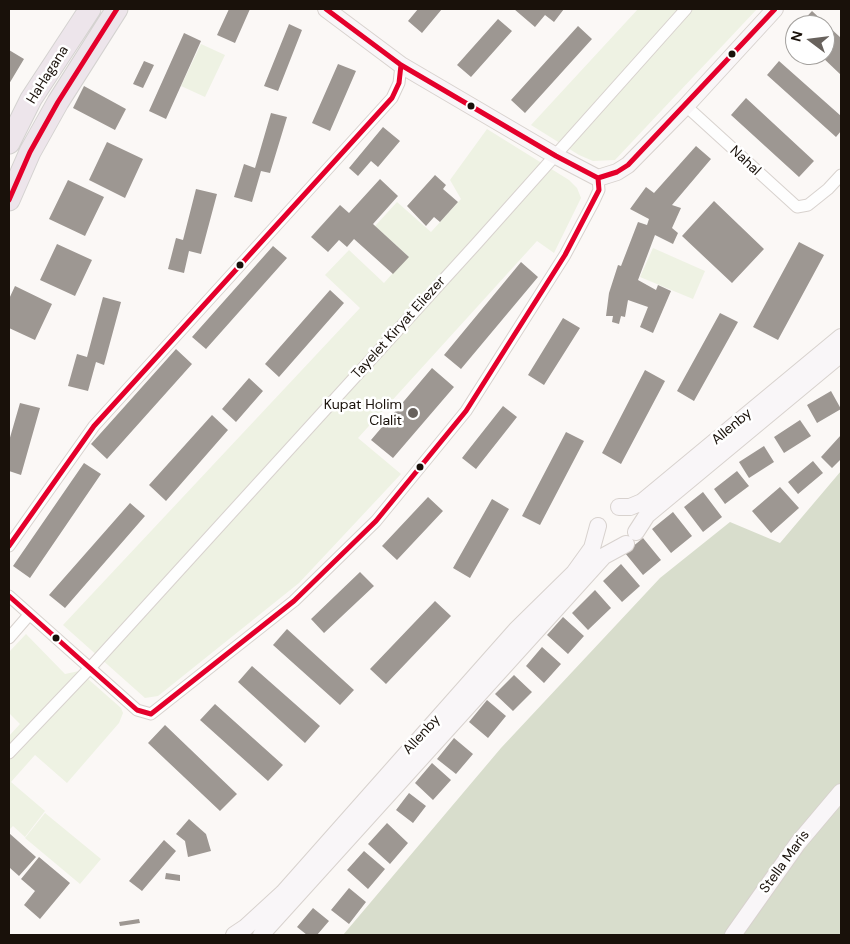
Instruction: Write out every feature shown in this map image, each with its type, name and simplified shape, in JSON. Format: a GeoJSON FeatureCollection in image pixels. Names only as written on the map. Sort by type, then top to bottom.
{"type":"FeatureCollection","features":[{"type":"Feature","properties":{"kind":"highway","name":"HaHagana"},"geometry":{"type":"LineString","coordinates":[[9,143],[31,99],[90,9]]}},
{"type":"Feature","properties":{"kind":"highway","name":"HaHagana"},"geometry":{"type":"LineString","coordinates":[[9,200],[30,152],[58,102],[117,9]]}},
{"type":"Feature","properties":{"kind":"street"},"geometry":{"type":"LineString","coordinates":[[326,9],[401,65],[556,156],[598,178],[617,172],[628,165],[686,106],[775,9]]}},
{"type":"Feature","properties":{"kind":"street","name":"Tayelet Kiryat Eliezer"},"geometry":{"type":"LineString","coordinates":[[9,753],[90,668],[556,156],[613,89],[686,9]]}},
{"type":"Feature","properties":{"kind":"street"},"geometry":{"type":"LineString","coordinates":[[9,546],[94,426],[392,98],[400,83],[401,65]]}},
{"type":"Feature","properties":{"kind":"street","name":"Nahal"},"geometry":{"type":"LineString","coordinates":[[686,106],[793,204],[801,207],[808,205],[841,175]]}},
{"type":"Feature","properties":{"kind":"street"},"geometry":{"type":"LineString","coordinates":[[9,596],[137,710],[151,714],[301,594],[376,521],[466,412],[564,255],[593,203],[598,190],[598,178]]}},
{"type":"Feature","properties":{"kind":"street","name":"Allenby"},"geometry":{"type":"LineString","coordinates":[[619,507],[630,507],[642,502],[841,338]]}},
{"type":"Feature","properties":{"kind":"street","name":"Allenby"},"geometry":{"type":"LineString","coordinates":[[261,935],[604,556],[631,538],[646,515],[841,354]]}},
{"type":"Feature","properties":{"kind":"street"},"geometry":{"type":"LineString","coordinates":[[619,507],[625,508],[634,515],[631,538],[620,545],[607,542],[600,533],[598,526],[604,512],[619,507]]}},
{"type":"Feature","properties":{"kind":"street","name":"Allenby"},"geometry":{"type":"LineString","coordinates":[[234,935],[246,927],[283,893],[516,630],[574,573],[592,548],[598,526]]}},
{"type":"Feature","properties":{"kind":"street"},"geometry":{"type":"LineString","coordinates":[[9,638],[29,615]]}},
{"type":"Feature","properties":{"kind":"street","name":"Stella Maris"},"geometry":{"type":"LineString","coordinates":[[733,935],[798,843],[841,792]]}},
{"type":"Feature","properties":{"kind":"shaded area"},"geometry":{"type":"Polygon","coordinates":[[[638,9],[757,9],[615,160],[593,161],[579,155],[531,125],[638,9]]]}},
{"type":"Feature","properties":{"kind":"shaded area"},"geometry":{"type":"Polygon","coordinates":[[[201,44],[225,55],[205,97],[181,86],[201,44]]]}},
{"type":"Feature","properties":{"kind":"shaded area"},"geometry":{"type":"Polygon","coordinates":[[[487,129],[569,180],[577,188],[581,198],[554,253],[537,241],[358,438],[401,474],[299,583],[158,696],[145,698],[63,625],[360,308],[325,275],[349,250],[384,283],[408,256],[375,226],[397,202],[431,232],[461,199],[450,180],[487,129]]]}},
{"type":"Feature","properties":{"kind":"shaded area"},"geometry":{"type":"Polygon","coordinates":[[[653,248],[705,271],[693,299],[640,277],[653,248]]]}},
{"type":"Feature","properties":{"kind":"shaded area"},"geometry":{"type":"Polygon","coordinates":[[[26,634],[65,674],[79,671],[121,708],[123,713],[119,723],[67,783],[35,755],[11,782],[45,811],[25,837],[13,826],[9,830],[9,736],[20,724],[9,713],[9,652],[26,634]]]}},
{"type":"Feature","properties":{"kind":"shaded area"},"geometry":{"type":"Polygon","coordinates":[[[45,813],[101,859],[80,884],[25,838],[45,813]]]}},
{"type":"Feature","properties":{"kind":"green space"},"geometry":{"type":"Polygon","coordinates":[[[841,471],[841,935],[343,935],[501,748],[660,578],[730,522],[780,543],[841,471]]]}},
{"type":"Feature","properties":{"kind":"building"},"geometry":{"type":"Polygon","coordinates":[[[229,9],[250,9],[235,43],[217,35],[229,9]]]}},
{"type":"Feature","properties":{"kind":"building"},"geometry":{"type":"Polygon","coordinates":[[[418,9],[442,9],[422,33],[408,21],[418,9]]]}},
{"type":"Feature","properties":{"kind":"building"},"geometry":{"type":"Polygon","coordinates":[[[514,9],[564,9],[554,22],[545,15],[535,27],[514,9]]]}},
{"type":"Feature","properties":{"kind":"building"},"geometry":{"type":"Polygon","coordinates":[[[812,11],[816,15],[808,15],[812,11]]]}},
{"type":"Feature","properties":{"kind":"building"},"geometry":{"type":"Polygon","coordinates":[[[498,19],[512,31],[471,77],[457,65],[498,19]]]}},
{"type":"Feature","properties":{"kind":"building"},"geometry":{"type":"Polygon","coordinates":[[[289,24],[302,30],[278,91],[264,86],[289,24]]]}},
{"type":"Feature","properties":{"kind":"building"},"geometry":{"type":"Polygon","coordinates":[[[578,26],[592,39],[525,113],[511,100],[578,26]]]}},
{"type":"Feature","properties":{"kind":"building"},"geometry":{"type":"Polygon","coordinates":[[[835,32],[841,38],[841,75],[830,65],[835,65],[835,32]]]}},
{"type":"Feature","properties":{"kind":"building"},"geometry":{"type":"Polygon","coordinates":[[[184,33],[201,41],[166,119],[149,111],[184,33]]]}},
{"type":"Feature","properties":{"kind":"building"},"geometry":{"type":"Polygon","coordinates":[[[9,50],[24,59],[9,84],[9,50]]]}},
{"type":"Feature","properties":{"kind":"building"},"geometry":{"type":"Polygon","coordinates":[[[144,61],[154,65],[143,88],[133,84],[144,61]]]}},
{"type":"Feature","properties":{"kind":"building"},"geometry":{"type":"Polygon","coordinates":[[[779,61],[841,116],[841,131],[836,137],[767,75],[779,61]]]}},
{"type":"Feature","properties":{"kind":"building"},"geometry":{"type":"Polygon","coordinates":[[[338,64],[356,71],[330,131],[312,123],[338,64]]]}},
{"type":"Feature","properties":{"kind":"building"},"geometry":{"type":"Polygon","coordinates":[[[84,86],[126,109],[115,130],[73,108],[84,86]]]}},
{"type":"Feature","properties":{"kind":"building"},"geometry":{"type":"Polygon","coordinates":[[[746,98],[814,161],[799,177],[731,115],[746,98]]]}},
{"type":"Feature","properties":{"kind":"building"},"geometry":{"type":"Polygon","coordinates":[[[271,113],[287,117],[270,173],[261,171],[252,202],[234,197],[244,164],[255,168],[271,113]]]}},
{"type":"Feature","properties":{"kind":"building"},"geometry":{"type":"Polygon","coordinates":[[[383,127],[400,141],[378,167],[371,161],[358,176],[349,168],[383,127]]]}},
{"type":"Feature","properties":{"kind":"building"},"geometry":{"type":"Polygon","coordinates":[[[107,142],[143,159],[125,198],[89,180],[107,142]]]}},
{"type":"Feature","properties":{"kind":"building"},"geometry":{"type":"Polygon","coordinates":[[[696,146],[711,159],[672,205],[681,208],[672,228],[678,233],[673,244],[655,235],[638,280],[656,290],[658,285],[671,291],[653,333],[640,327],[648,307],[628,300],[625,317],[621,316],[619,324],[612,322],[613,316],[606,316],[609,293],[618,265],[621,266],[638,222],[647,225],[649,219],[630,209],[646,187],[654,193],[696,146]]]}},
{"type":"Feature","properties":{"kind":"building"},"geometry":{"type":"Polygon","coordinates":[[[435,175],[446,185],[443,189],[458,202],[440,222],[434,217],[426,226],[407,206],[435,175]]]}},
{"type":"Feature","properties":{"kind":"building"},"geometry":{"type":"Polygon","coordinates":[[[380,179],[398,196],[373,224],[409,257],[393,274],[354,239],[347,247],[339,240],[328,252],[311,237],[340,205],[349,213],[380,179]]]}},
{"type":"Feature","properties":{"kind":"building"},"geometry":{"type":"Polygon","coordinates":[[[68,180],[104,197],[85,236],[49,219],[68,180]]]}},
{"type":"Feature","properties":{"kind":"building"},"geometry":{"type":"Polygon","coordinates":[[[196,189],[217,194],[201,254],[189,251],[184,273],[168,269],[176,238],[183,240],[196,189]]]}},
{"type":"Feature","properties":{"kind":"building"},"geometry":{"type":"Polygon","coordinates":[[[714,201],[764,249],[732,283],[682,236],[714,201]]]}},
{"type":"Feature","properties":{"kind":"building"},"geometry":{"type":"Polygon","coordinates":[[[799,242],[824,255],[778,340],[753,327],[799,242]]]}},
{"type":"Feature","properties":{"kind":"building"},"geometry":{"type":"Polygon","coordinates":[[[57,244],[92,260],[75,296],[40,280],[57,244]]]}},
{"type":"Feature","properties":{"kind":"building"},"geometry":{"type":"Polygon","coordinates":[[[273,246],[287,258],[206,349],[192,337],[273,246]]]}},
{"type":"Feature","properties":{"kind":"building"},"geometry":{"type":"Polygon","coordinates":[[[521,262],[538,277],[461,369],[444,355],[521,262]]]}},
{"type":"Feature","properties":{"kind":"building"},"geometry":{"type":"Polygon","coordinates":[[[15,286],[52,304],[35,340],[9,328],[9,299],[15,286]]]}},
{"type":"Feature","properties":{"kind":"building"},"geometry":{"type":"Polygon","coordinates":[[[330,290],[344,303],[279,377],[265,364],[330,290]]]}},
{"type":"Feature","properties":{"kind":"building"},"geometry":{"type":"Polygon","coordinates":[[[103,297],[121,302],[104,365],[96,362],[88,391],[68,386],[77,354],[87,357],[103,297]]]}},
{"type":"Feature","properties":{"kind":"building"},"geometry":{"type":"Polygon","coordinates":[[[720,313],[738,322],[694,401],[677,391],[720,313]]]}},
{"type":"Feature","properties":{"kind":"building"},"geometry":{"type":"Polygon","coordinates":[[[563,318],[580,328],[544,385],[528,375],[563,318]]]}},
{"type":"Feature","properties":{"kind":"building"},"geometry":{"type":"Polygon","coordinates":[[[176,349],[192,364],[107,459],[91,444],[176,349]]]}},
{"type":"Feature","properties":{"kind":"building","name":"Kupat Holim Clalit"},"geometry":{"type":"Polygon","coordinates":[[[432,368],[454,387],[393,458],[371,440],[432,368]]]}},
{"type":"Feature","properties":{"kind":"building"},"geometry":{"type":"Polygon","coordinates":[[[645,370],[665,381],[621,464],[602,453],[645,370]]]}},
{"type":"Feature","properties":{"kind":"building"},"geometry":{"type":"Polygon","coordinates":[[[249,378],[263,391],[236,422],[222,409],[249,378]]]}},
{"type":"Feature","properties":{"kind":"building"},"geometry":{"type":"Polygon","coordinates":[[[831,391],[841,409],[817,423],[807,405],[831,391]]]}},
{"type":"Feature","properties":{"kind":"building"},"geometry":{"type":"Polygon","coordinates":[[[20,403],[40,408],[21,475],[9,471],[9,441],[20,403]]]}},
{"type":"Feature","properties":{"kind":"building"},"geometry":{"type":"Polygon","coordinates":[[[503,406],[517,417],[476,469],[462,458],[503,406]]]}},
{"type":"Feature","properties":{"kind":"building"},"geometry":{"type":"Polygon","coordinates":[[[212,415],[228,430],[166,501],[149,485],[212,415]]]}},
{"type":"Feature","properties":{"kind":"building"},"geometry":{"type":"Polygon","coordinates":[[[800,420],[811,436],[784,453],[774,437],[800,420]]]}},
{"type":"Feature","properties":{"kind":"building"},"geometry":{"type":"Polygon","coordinates":[[[566,432],[584,441],[540,525],[522,516],[566,432]]]}},
{"type":"Feature","properties":{"kind":"building"},"geometry":{"type":"Polygon","coordinates":[[[841,435],[841,459],[832,468],[821,457],[841,435]]]}},
{"type":"Feature","properties":{"kind":"building"},"geometry":{"type":"Polygon","coordinates":[[[764,446],[774,462],[749,478],[739,462],[764,446]]]}},
{"type":"Feature","properties":{"kind":"building"},"geometry":{"type":"Polygon","coordinates":[[[813,461],[823,473],[798,494],[788,482],[813,461]]]}},
{"type":"Feature","properties":{"kind":"building"},"geometry":{"type":"Polygon","coordinates":[[[84,463],[101,474],[30,578],[13,566],[84,463]]]}},
{"type":"Feature","properties":{"kind":"building"},"geometry":{"type":"Polygon","coordinates":[[[737,471],[749,486],[725,504],[714,489],[737,471]]]}},
{"type":"Feature","properties":{"kind":"building"},"geometry":{"type":"Polygon","coordinates":[[[780,487],[799,508],[771,533],[752,511],[780,487]]]}},
{"type":"Feature","properties":{"kind":"building"},"geometry":{"type":"Polygon","coordinates":[[[703,492],[722,517],[703,532],[684,507],[703,492]]]}},
{"type":"Feature","properties":{"kind":"building"},"geometry":{"type":"Polygon","coordinates":[[[428,497],[443,511],[397,560],[382,546],[428,497]]]}},
{"type":"Feature","properties":{"kind":"building"},"geometry":{"type":"Polygon","coordinates":[[[492,499],[509,509],[470,578],[453,568],[492,499]]]}},
{"type":"Feature","properties":{"kind":"building"},"geometry":{"type":"Polygon","coordinates":[[[130,503],[145,516],[65,608],[49,595],[130,503]]]}},
{"type":"Feature","properties":{"kind":"building"},"geometry":{"type":"Polygon","coordinates":[[[673,512],[692,536],[671,553],[652,529],[673,512]]]}},
{"type":"Feature","properties":{"kind":"building"},"geometry":{"type":"Polygon","coordinates":[[[643,538],[661,560],[643,575],[625,553],[643,538]]]}},
{"type":"Feature","properties":{"kind":"building"},"geometry":{"type":"Polygon","coordinates":[[[621,564],[640,586],[622,602],[603,581],[621,564]]]}},
{"type":"Feature","properties":{"kind":"building"},"geometry":{"type":"Polygon","coordinates":[[[360,572],[374,586],[324,633],[311,619],[360,572]]]}},
{"type":"Feature","properties":{"kind":"building"},"geometry":{"type":"Polygon","coordinates":[[[595,590],[611,608],[588,630],[572,613],[595,590]]]}},
{"type":"Feature","properties":{"kind":"building"},"geometry":{"type":"Polygon","coordinates":[[[435,601],[451,616],[386,684],[370,669],[435,601]]]}},
{"type":"Feature","properties":{"kind":"building"},"geometry":{"type":"Polygon","coordinates":[[[563,617],[584,636],[568,654],[547,635],[563,617]]]}},
{"type":"Feature","properties":{"kind":"building"},"geometry":{"type":"Polygon","coordinates":[[[287,629],[354,690],[340,705],[273,645],[287,629]]]}},
{"type":"Feature","properties":{"kind":"building"},"geometry":{"type":"Polygon","coordinates":[[[542,647],[561,664],[544,683],[526,666],[542,647]]]}},
{"type":"Feature","properties":{"kind":"building"},"geometry":{"type":"Polygon","coordinates":[[[252,666],[320,726],[305,743],[238,682],[252,666]]]}},
{"type":"Feature","properties":{"kind":"building"},"geometry":{"type":"Polygon","coordinates":[[[514,675],[532,692],[513,711],[495,694],[514,675]]]}},
{"type":"Feature","properties":{"kind":"building"},"geometry":{"type":"Polygon","coordinates":[[[487,700],[506,716],[488,738],[469,722],[487,700]]]}},
{"type":"Feature","properties":{"kind":"building"},"geometry":{"type":"Polygon","coordinates":[[[215,704],[283,765],[268,781],[200,720],[215,704]]]}},
{"type":"Feature","properties":{"kind":"building"},"geometry":{"type":"Polygon","coordinates":[[[165,725],[237,794],[220,811],[148,743],[165,725]]]}},
{"type":"Feature","properties":{"kind":"building"},"geometry":{"type":"Polygon","coordinates":[[[454,738],[473,754],[456,774],[437,759],[454,738]]]}},
{"type":"Feature","properties":{"kind":"building"},"geometry":{"type":"Polygon","coordinates":[[[432,763],[451,780],[433,800],[415,783],[432,763]]]}},
{"type":"Feature","properties":{"kind":"building"},"geometry":{"type":"Polygon","coordinates":[[[409,793],[426,806],[413,823],[396,810],[409,793]]]}},
{"type":"Feature","properties":{"kind":"building"},"geometry":{"type":"Polygon","coordinates":[[[189,819],[206,834],[211,851],[188,857],[185,841],[176,834],[189,819]]]}},
{"type":"Feature","properties":{"kind":"building"},"geometry":{"type":"Polygon","coordinates":[[[387,823],[408,843],[390,864],[368,844],[387,823]]]}},
{"type":"Feature","properties":{"kind":"building"},"geometry":{"type":"Polygon","coordinates":[[[9,833],[36,857],[19,876],[10,868],[9,870],[9,833]]]}},
{"type":"Feature","properties":{"kind":"building"},"geometry":{"type":"Polygon","coordinates":[[[164,840],[176,851],[142,891],[129,881],[164,840]]]}},
{"type":"Feature","properties":{"kind":"building"},"geometry":{"type":"Polygon","coordinates":[[[364,851],[385,869],[368,889],[347,870],[364,851]]]}},
{"type":"Feature","properties":{"kind":"building"},"geometry":{"type":"Polygon","coordinates":[[[39,857],[70,883],[40,919],[24,905],[35,891],[21,879],[39,857]]]}},
{"type":"Feature","properties":{"kind":"building"},"geometry":{"type":"Polygon","coordinates":[[[166,873],[180,875],[180,881],[165,879],[166,873]]]}},
{"type":"Feature","properties":{"kind":"building"},"geometry":{"type":"Polygon","coordinates":[[[349,888],[366,902],[349,924],[331,910],[349,888]]]}},
{"type":"Feature","properties":{"kind":"building"},"geometry":{"type":"Polygon","coordinates":[[[313,908],[329,921],[317,935],[307,935],[297,927],[313,908]]]}},
{"type":"Feature","properties":{"kind":"building"},"geometry":{"type":"Polygon","coordinates":[[[139,919],[140,923],[120,926],[119,922],[139,919]]]}},
{"type":"Feature","properties":{"kind":"transit line"},"geometry":{"type":"LineString","coordinates":[[9,200],[30,152],[58,102],[117,9]]}},
{"type":"Feature","properties":{"kind":"transit line"},"geometry":{"type":"LineString","coordinates":[[326,9],[401,65],[556,156],[598,178]]}},
{"type":"Feature","properties":{"kind":"transit line"},"geometry":{"type":"LineString","coordinates":[[598,178],[617,172],[628,165],[775,9]]}},
{"type":"Feature","properties":{"kind":"transit line"},"geometry":{"type":"LineString","coordinates":[[9,546],[94,426],[392,98],[399,83],[401,65]]}},
{"type":"Feature","properties":{"kind":"transit line"},"geometry":{"type":"LineString","coordinates":[[9,596],[137,710],[151,714],[294,601],[376,521],[466,411],[565,255],[599,190],[598,178]]}},
{"type":"Feature","properties":{"kind":"place","name":"Kupat Holim Clalit"},"geometry":{"type":"Point","coordinates":[413,413]}}]}
